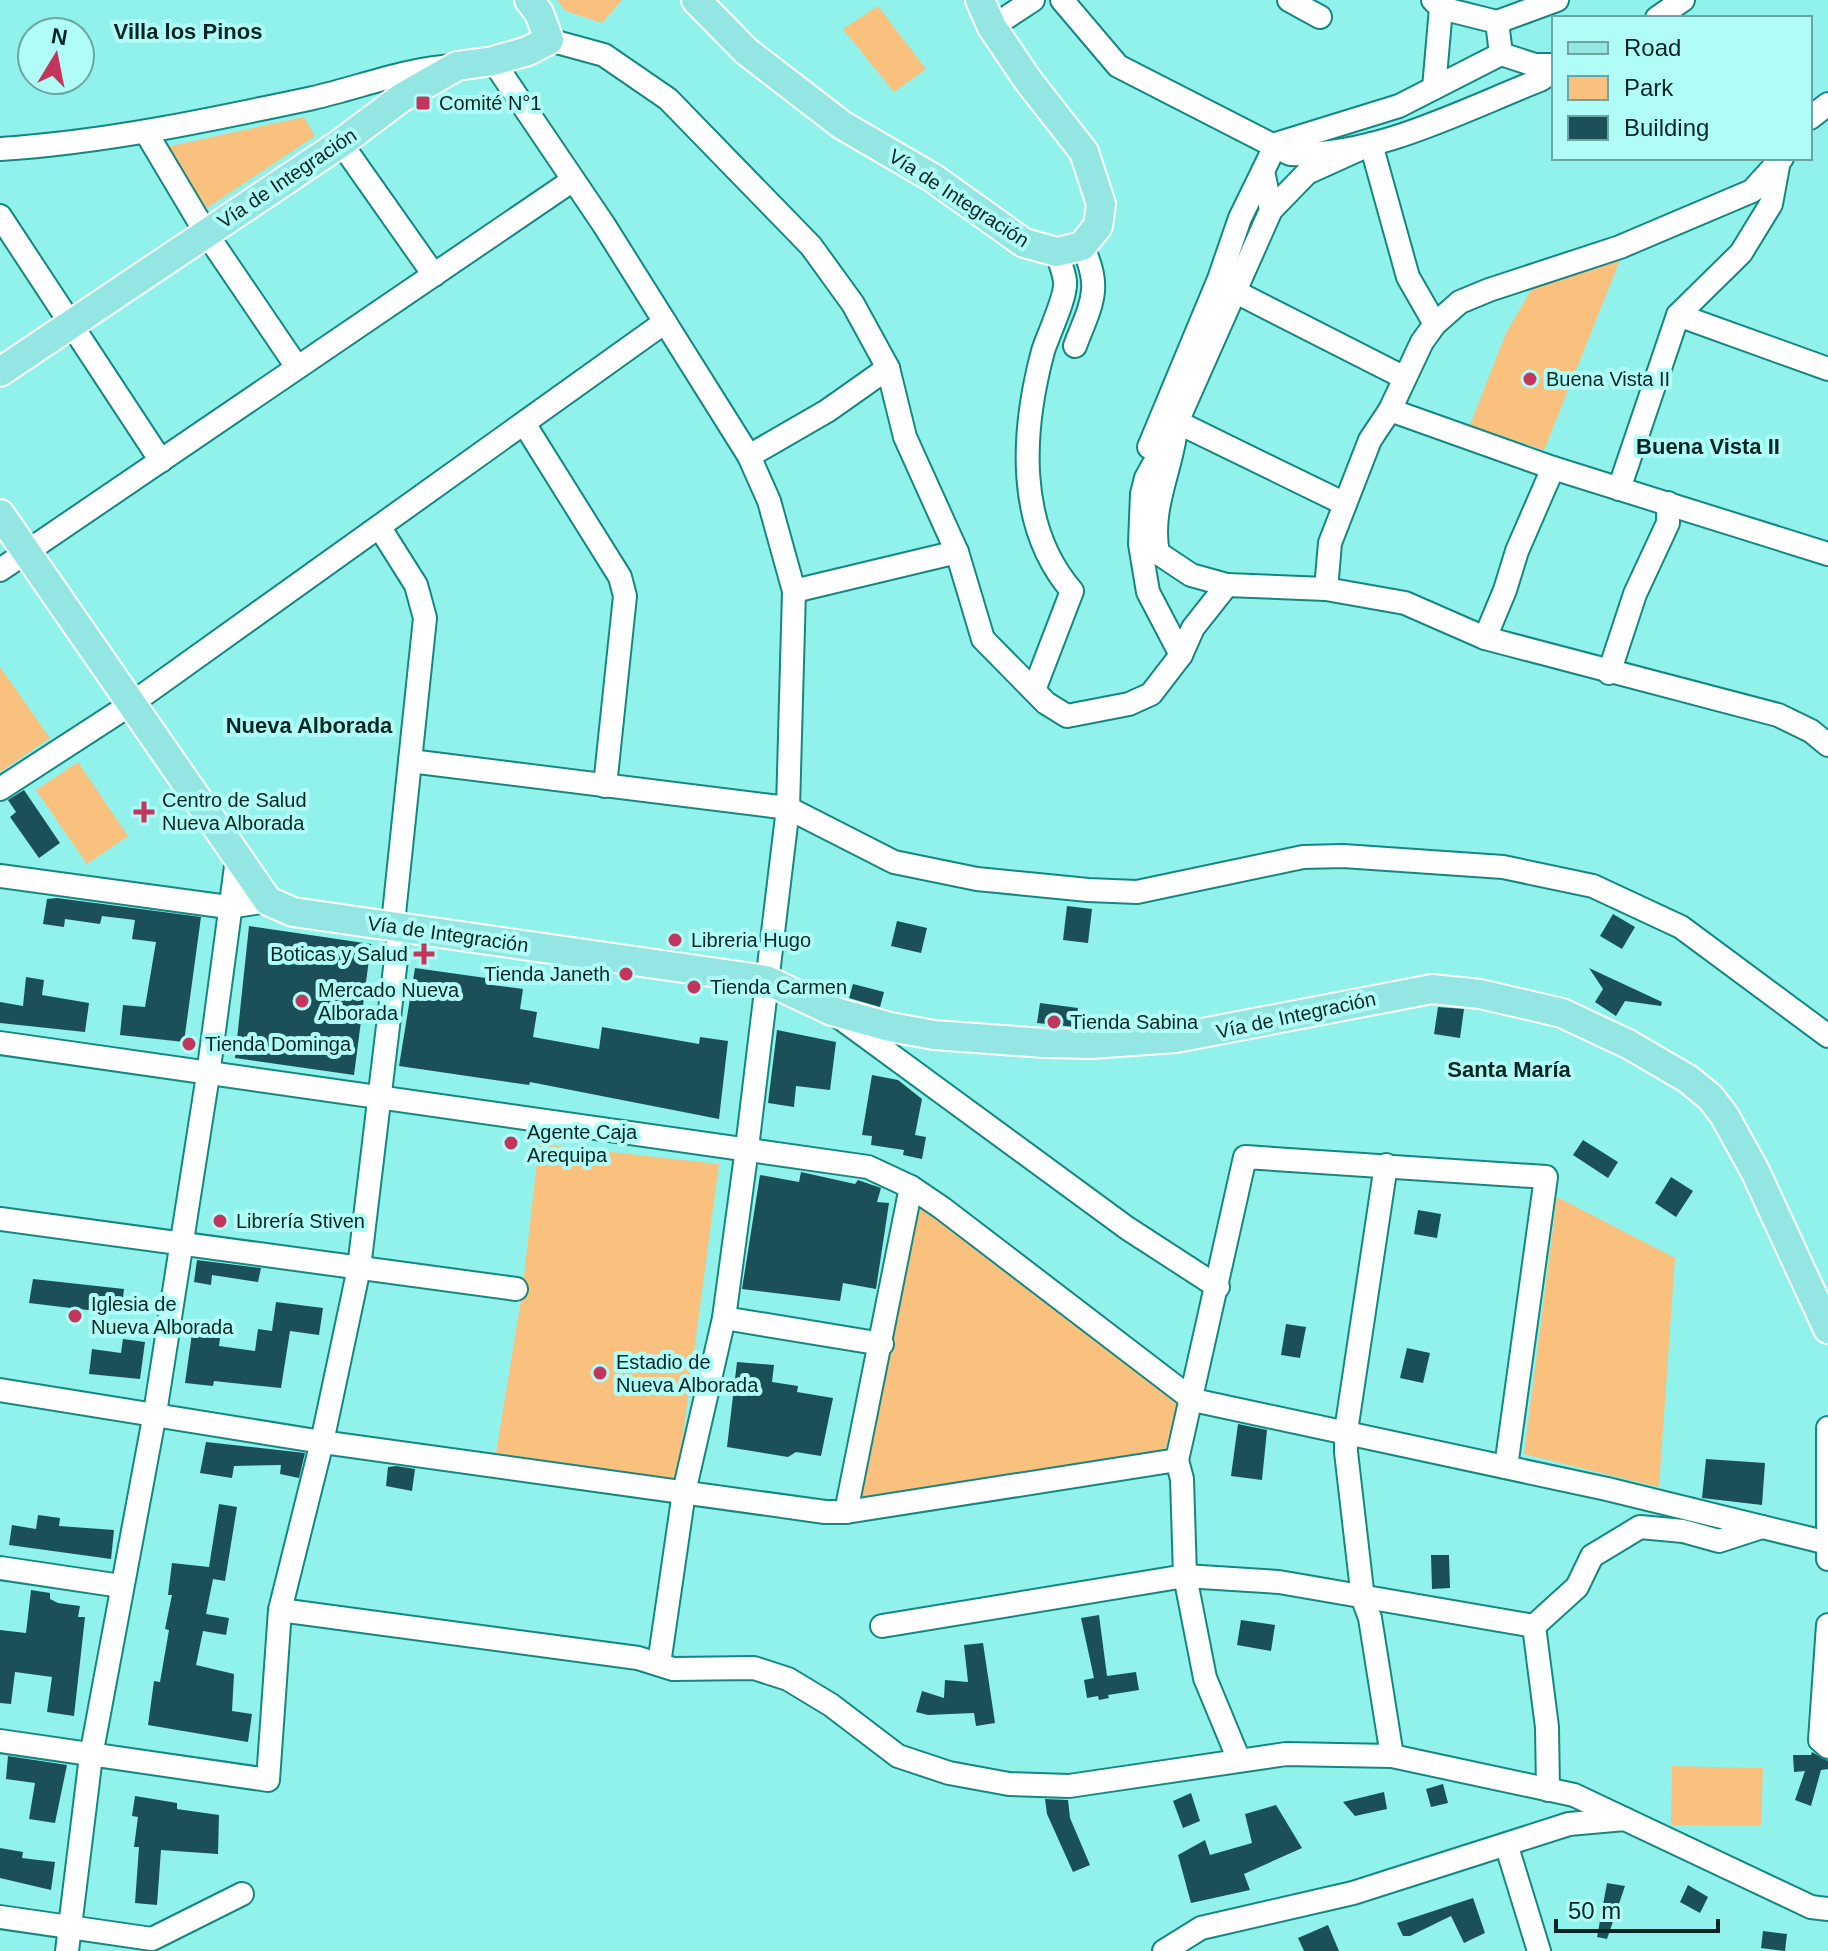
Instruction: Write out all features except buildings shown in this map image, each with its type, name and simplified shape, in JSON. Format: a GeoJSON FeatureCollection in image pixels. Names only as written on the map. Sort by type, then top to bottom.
{"type":"FeatureCollection","features":[{"type":"Feature","properties":{"kind":"main road"},"geometry":{"type":"LineString","coordinates":[[529,0],[539,13],[549,40]]}},
{"type":"Feature","properties":{"kind":"main road","name":"Vía de Integración"},"geometry":{"type":"LineString","coordinates":[[696,0],[746,51],[842,125],[933,178],[1024,243],[1070,249]]}},
{"type":"Feature","properties":{"kind":"main road"},"geometry":{"type":"LineString","coordinates":[[980,0],[992,27],[1084,152],[1101,204],[1098,226],[1070,249]]}},
{"type":"Feature","properties":{"kind":"main road","name":"Vía de Integración"},"geometry":{"type":"LineString","coordinates":[[0,372],[341,143],[401,98],[457,66],[493,61],[528,51],[549,40]]}},
{"type":"Feature","properties":{"kind":"main road"},"geometry":{"type":"LineString","coordinates":[[0,514],[268,901]]}},
{"type":"Feature","properties":{"kind":"main road","name":"Vía de Integración"},"geometry":{"type":"LineString","coordinates":[[268,901],[293,912],[766,980],[832,1011],[934,1035],[1091,1044],[1192,1036],[1432,989],[1480,994],[1562,1013],[1628,1044],[1688,1079],[1717,1106],[1755,1171],[1828,1329]]}},
{"type":"Feature","properties":{"kind":"street"},"geometry":{"type":"LineString","coordinates":[[992,27],[1033,0]]}},
{"type":"Feature","properties":{"kind":"street"},"geometry":{"type":"LineString","coordinates":[[1062,0],[1118,66],[1276,144],[1290,154],[1371,144]]}},
{"type":"Feature","properties":{"kind":"street"},"geometry":{"type":"LineString","coordinates":[[1289,0],[1320,17]]}},
{"type":"Feature","properties":{"kind":"street"},"geometry":{"type":"LineString","coordinates":[[1434,88],[1437,4],[1497,22],[1557,0]]}},
{"type":"Feature","properties":{"kind":"street"},"geometry":{"type":"LineString","coordinates":[[1660,16],[1683,0]]}},
{"type":"Feature","properties":{"kind":"street"},"geometry":{"type":"LineString","coordinates":[[1497,22],[1501,54]]}},
{"type":"Feature","properties":{"kind":"street"},"geometry":{"type":"LineString","coordinates":[[549,40],[604,55],[668,99],[811,246],[853,304],[888,368],[905,437],[957,552],[983,639],[1046,703],[1067,716],[1096,713],[1151,694],[1181,655],[1193,628],[1227,585]]}},
{"type":"Feature","properties":{"kind":"street"},"geometry":{"type":"LineString","coordinates":[[1181,655],[1148,592],[1140,544],[1146,452],[1219,279],[1240,218],[1276,144],[1399,106],[1501,54],[1552,68]]}},
{"type":"Feature","properties":{"kind":"street"},"geometry":{"type":"LineString","coordinates":[[493,61],[573,180],[749,456],[769,501],[794,591],[788,808],[747,1148],[724,1318],[684,1492],[659,1664]]}},
{"type":"Feature","properties":{"kind":"street"},"geometry":{"type":"LineString","coordinates":[[0,149],[147,134],[337,92],[425,67],[457,66]]}},
{"type":"Feature","properties":{"kind":"street"},"geometry":{"type":"LineString","coordinates":[[1146,478],[1177,422],[1271,210],[1307,173],[1371,144],[1540,80],[1552,70]]}},
{"type":"Feature","properties":{"kind":"street"},"geometry":{"type":"LineString","coordinates":[[1812,116],[1828,104]]}},
{"type":"Feature","properties":{"kind":"street"},"geometry":{"type":"LineString","coordinates":[[147,134],[206,233],[297,367]]}},
{"type":"Feature","properties":{"kind":"street"},"geometry":{"type":"LineString","coordinates":[[341,143],[434,275]]}},
{"type":"Feature","properties":{"kind":"street"},"geometry":{"type":"LineString","coordinates":[[1371,144],[1408,277],[1435,324]]}},
{"type":"Feature","properties":{"kind":"street"},"geometry":{"type":"LineString","coordinates":[[1326,589],[1330,543],[1370,440],[1390,410],[1403,377],[1435,324],[1460,302],[1620,247],[1752,191],[1780,162]]}},
{"type":"Feature","properties":{"kind":"street"},"geometry":{"type":"LineString","coordinates":[[1619,489],[1678,315],[1741,253],[1771,204],[1780,162]]}},
{"type":"Feature","properties":{"kind":"street"},"geometry":{"type":"LineString","coordinates":[[1263,171],[1271,210]]}},
{"type":"Feature","properties":{"kind":"street"},"geometry":{"type":"LineString","coordinates":[[0,570],[573,180]]}},
{"type":"Feature","properties":{"kind":"street"},"geometry":{"type":"LineString","coordinates":[[0,216],[161,461]]}},
{"type":"Feature","properties":{"kind":"street"},"geometry":{"type":"LineString","coordinates":[[1070,249],[1094,270],[1095,286],[1075,346]]}},
{"type":"Feature","properties":{"kind":"street"},"geometry":{"type":"LineString","coordinates":[[1034,690],[1072,591],[1053,569],[1046,551],[1026,463],[1033,392],[1066,282],[1070,249]]}},
{"type":"Feature","properties":{"kind":"street"},"geometry":{"type":"LineString","coordinates":[[1234,291],[1403,377]]}},
{"type":"Feature","properties":{"kind":"street"},"geometry":{"type":"LineString","coordinates":[[1678,315],[1828,369]]}},
{"type":"Feature","properties":{"kind":"street"},"geometry":{"type":"LineString","coordinates":[[0,789],[131,704],[665,322]]}},
{"type":"Feature","properties":{"kind":"street"},"geometry":{"type":"LineString","coordinates":[[749,456],[827,411],[888,368]]}},
{"type":"Feature","properties":{"kind":"street"},"geometry":{"type":"LineString","coordinates":[[1390,410],[1553,468],[1828,554]]}},
{"type":"Feature","properties":{"kind":"street"},"geometry":{"type":"LineString","coordinates":[[1177,422],[1345,504]]}},
{"type":"Feature","properties":{"kind":"street"},"geometry":{"type":"LineString","coordinates":[[1177,422],[1175,451],[1159,494],[1154,536],[1158,553],[1191,575],[1227,585],[1326,589],[1405,603],[1485,638],[1778,715],[1811,731],[1828,745]]}},
{"type":"Feature","properties":{"kind":"street"},"geometry":{"type":"LineString","coordinates":[[525,425],[620,577],[625,596],[605,786]]}},
{"type":"Feature","properties":{"kind":"street"},"geometry":{"type":"LineString","coordinates":[[1485,638],[1517,551],[1553,468]]}},
{"type":"Feature","properties":{"kind":"street"},"geometry":{"type":"LineString","coordinates":[[1609,673],[1635,594],[1668,523],[1668,503]]}},
{"type":"Feature","properties":{"kind":"street"},"geometry":{"type":"LineString","coordinates":[[0,1741],[268,1780],[280,1610],[322,1442],[359,1268],[400,926],[394,914],[425,618],[416,585],[380,528]]}},
{"type":"Feature","properties":{"kind":"street"},"geometry":{"type":"LineString","coordinates":[[794,591],[957,552]]}},
{"type":"Feature","properties":{"kind":"street"},"geometry":{"type":"LineString","coordinates":[[410,761],[788,808],[894,862],[977,879],[1041,886],[1137,892],[1273,862],[1343,856],[1503,867],[1593,886],[1681,927],[1828,1036]]}},
{"type":"Feature","properties":{"kind":"street"},"geometry":{"type":"LineString","coordinates":[[67,1951],[91,1756],[155,1413],[208,1075],[228,907],[237,859]]}},
{"type":"Feature","properties":{"kind":"street"},"geometry":{"type":"LineString","coordinates":[[0,876],[228,907],[268,901]]}},
{"type":"Feature","properties":{"kind":"street"},"geometry":{"type":"LineString","coordinates":[[832,1011],[1127,1228],[1218,1287]]}},
{"type":"Feature","properties":{"kind":"street"},"geometry":{"type":"LineString","coordinates":[[0,1043],[868,1167],[911,1187],[1193,1400],[1506,1467],[1762,1527],[1827,1548],[1828,1428]]}},
{"type":"Feature","properties":{"kind":"street"},"geometry":{"type":"LineString","coordinates":[[1239,1760],[1205,1678],[1185,1576],[1182,1479],[1177,1460],[1193,1400],[1245,1157],[1546,1177],[1506,1467]]}},
{"type":"Feature","properties":{"kind":"street"},"geometry":{"type":"LineString","coordinates":[[1386,1165],[1346,1431],[1363,1599],[1370,1618],[1392,1756]]}},
{"type":"Feature","properties":{"kind":"street"},"geometry":{"type":"LineString","coordinates":[[846,1512],[911,1187]]}},
{"type":"Feature","properties":{"kind":"street"},"geometry":{"type":"LineString","coordinates":[[0,1219],[516,1289]]}},
{"type":"Feature","properties":{"kind":"street"},"geometry":{"type":"LineString","coordinates":[[724,1318],[882,1344]]}},
{"type":"Feature","properties":{"kind":"street"},"geometry":{"type":"LineString","coordinates":[[0,1390],[322,1442],[846,1512],[1177,1460]]}},
{"type":"Feature","properties":{"kind":"street"},"geometry":{"type":"LineString","coordinates":[[1534,1626],[1577,1587],[1592,1556],[1640,1527],[1683,1531],[1719,1541],[1762,1527]]}},
{"type":"Feature","properties":{"kind":"street"},"geometry":{"type":"LineString","coordinates":[[0,1568],[121,1586]]}},
{"type":"Feature","properties":{"kind":"street"},"geometry":{"type":"LineString","coordinates":[[882,1626],[1185,1576],[1279,1582],[1363,1599],[1534,1626]]}},
{"type":"Feature","properties":{"kind":"street"},"geometry":{"type":"LineString","coordinates":[[280,1610],[638,1658],[673,1669],[754,1668],[788,1679],[831,1705],[898,1756],[949,1773],[1009,1784],[1069,1786],[1286,1754],[1392,1756],[1574,1795],[1811,1907],[1828,1909]]}},
{"type":"Feature","properties":{"kind":"street"},"geometry":{"type":"LineString","coordinates":[[1828,1625],[1820,1740],[1828,1747]]}},
{"type":"Feature","properties":{"kind":"street"},"geometry":{"type":"LineString","coordinates":[[1534,1626],[1547,1727],[1548,1790]]}},
{"type":"Feature","properties":{"kind":"street"},"geometry":{"type":"LineString","coordinates":[[1164,1951],[1201,1928],[1353,1893],[1507,1847],[1569,1824],[1629,1819]]}},
{"type":"Feature","properties":{"kind":"street"},"geometry":{"type":"LineString","coordinates":[[1507,1847],[1539,1951]]}},
{"type":"Feature","properties":{"kind":"street"},"geometry":{"type":"LineString","coordinates":[[0,1917],[152,1939],[242,1894]]}},
{"type":"Feature","properties":{"kind":"green space"},"geometry":{"type":"Polygon","coordinates":[[[557,0],[622,0],[602,23],[566,11],[557,0]]]}},
{"type":"Feature","properties":{"kind":"green space"},"geometry":{"type":"Polygon","coordinates":[[[878,6],[926,69],[894,92],[843,29],[878,6]]]}},
{"type":"Feature","properties":{"kind":"green space"},"geometry":{"type":"Polygon","coordinates":[[[304,117],[315,136],[207,208],[166,147],[304,117]]]}},
{"type":"Feature","properties":{"kind":"green space","name":"Buena Vista II"},"geometry":{"type":"Polygon","coordinates":[[[1622,255],[1544,450],[1470,425],[1506,333],[1531,290],[1622,255]]]}},
{"type":"Feature","properties":{"kind":"green space"},"geometry":{"type":"Polygon","coordinates":[[[0,667],[50,738],[0,772],[0,667]]]}},
{"type":"Feature","properties":{"kind":"green space"},"geometry":{"type":"Polygon","coordinates":[[[78,762],[128,836],[87,864],[36,790],[78,762]]]}},
{"type":"Feature","properties":{"kind":"green space","name":"Estadio de Nueva Alborada"},"geometry":{"type":"Polygon","coordinates":[[[539,1144],[719,1164],[677,1480],[496,1453],[522,1294],[539,1144]]]}},
{"type":"Feature","properties":{"kind":"green space"},"geometry":{"type":"Polygon","coordinates":[[[1557,1197],[1675,1258],[1659,1487],[1524,1454],[1557,1197]]]}},
{"type":"Feature","properties":{"kind":"green space"},"geometry":{"type":"Polygon","coordinates":[[[920,1204],[1181,1404],[1164,1451],[858,1497],[920,1204]]]}},
{"type":"Feature","properties":{"kind":"green space"},"geometry":{"type":"Polygon","coordinates":[[[1672,1766],[1763,1768],[1761,1826],[1671,1825],[1672,1766]]]}},
{"type":"Feature","properties":{"kind":"place","name":"Comité N°1"},"geometry":{"type":"Point","coordinates":[423,103]}},
{"type":"Feature","properties":{"kind":"place","name":"Buena Vista II"},"geometry":{"type":"Point","coordinates":[1530,379]}},
{"type":"Feature","properties":{"kind":"place","name":"Centro de Salud Nueva Alborada"},"geometry":{"type":"Point","coordinates":[144,812]}},
{"type":"Feature","properties":{"kind":"place","name":"Libreria Hugo"},"geometry":{"type":"Point","coordinates":[675,940]}},
{"type":"Feature","properties":{"kind":"place","name":"Boticas y Salud"},"geometry":{"type":"Point","coordinates":[424,954]}},
{"type":"Feature","properties":{"kind":"place","name":"Tienda Janeth"},"geometry":{"type":"Point","coordinates":[626,974]}},
{"type":"Feature","properties":{"kind":"place","name":"Tienda Carmen"},"geometry":{"type":"Point","coordinates":[694,987]}},
{"type":"Feature","properties":{"kind":"place","name":"Mercado Nueva Alborada"},"geometry":{"type":"Point","coordinates":[302,1001]}},
{"type":"Feature","properties":{"kind":"place","name":"Tienda Sabina"},"geometry":{"type":"Point","coordinates":[1054,1022]}},
{"type":"Feature","properties":{"kind":"place","name":"Tienda Dominga"},"geometry":{"type":"Point","coordinates":[189,1044]}},
{"type":"Feature","properties":{"kind":"place","name":"Agente Caja Arequipa"},"geometry":{"type":"Point","coordinates":[511,1143]}},
{"type":"Feature","properties":{"kind":"place","name":"Librería Stiven"},"geometry":{"type":"Point","coordinates":[220,1221]}},
{"type":"Feature","properties":{"kind":"place","name":"Iglesia de Nueva Alborada"},"geometry":{"type":"Point","coordinates":[75,1316]}},
{"type":"Feature","properties":{"kind":"place","name":"Estadio de Nueva Alborada"},"geometry":{"type":"Point","coordinates":[600,1373]}},
{"type":"Feature","properties":{"kind":"district","name":"Villa los Pinos"},"geometry":{"type":"Point","coordinates":[188,31]}},
{"type":"Feature","properties":{"kind":"district","name":"Buena Vista II"},"geometry":{"type":"Point","coordinates":[1708,446]}},
{"type":"Feature","properties":{"kind":"district","name":"Nueva Alborada"},"geometry":{"type":"Point","coordinates":[309,725]}},
{"type":"Feature","properties":{"kind":"district","name":"Santa María"},"geometry":{"type":"Point","coordinates":[1509,1069]}}]}
